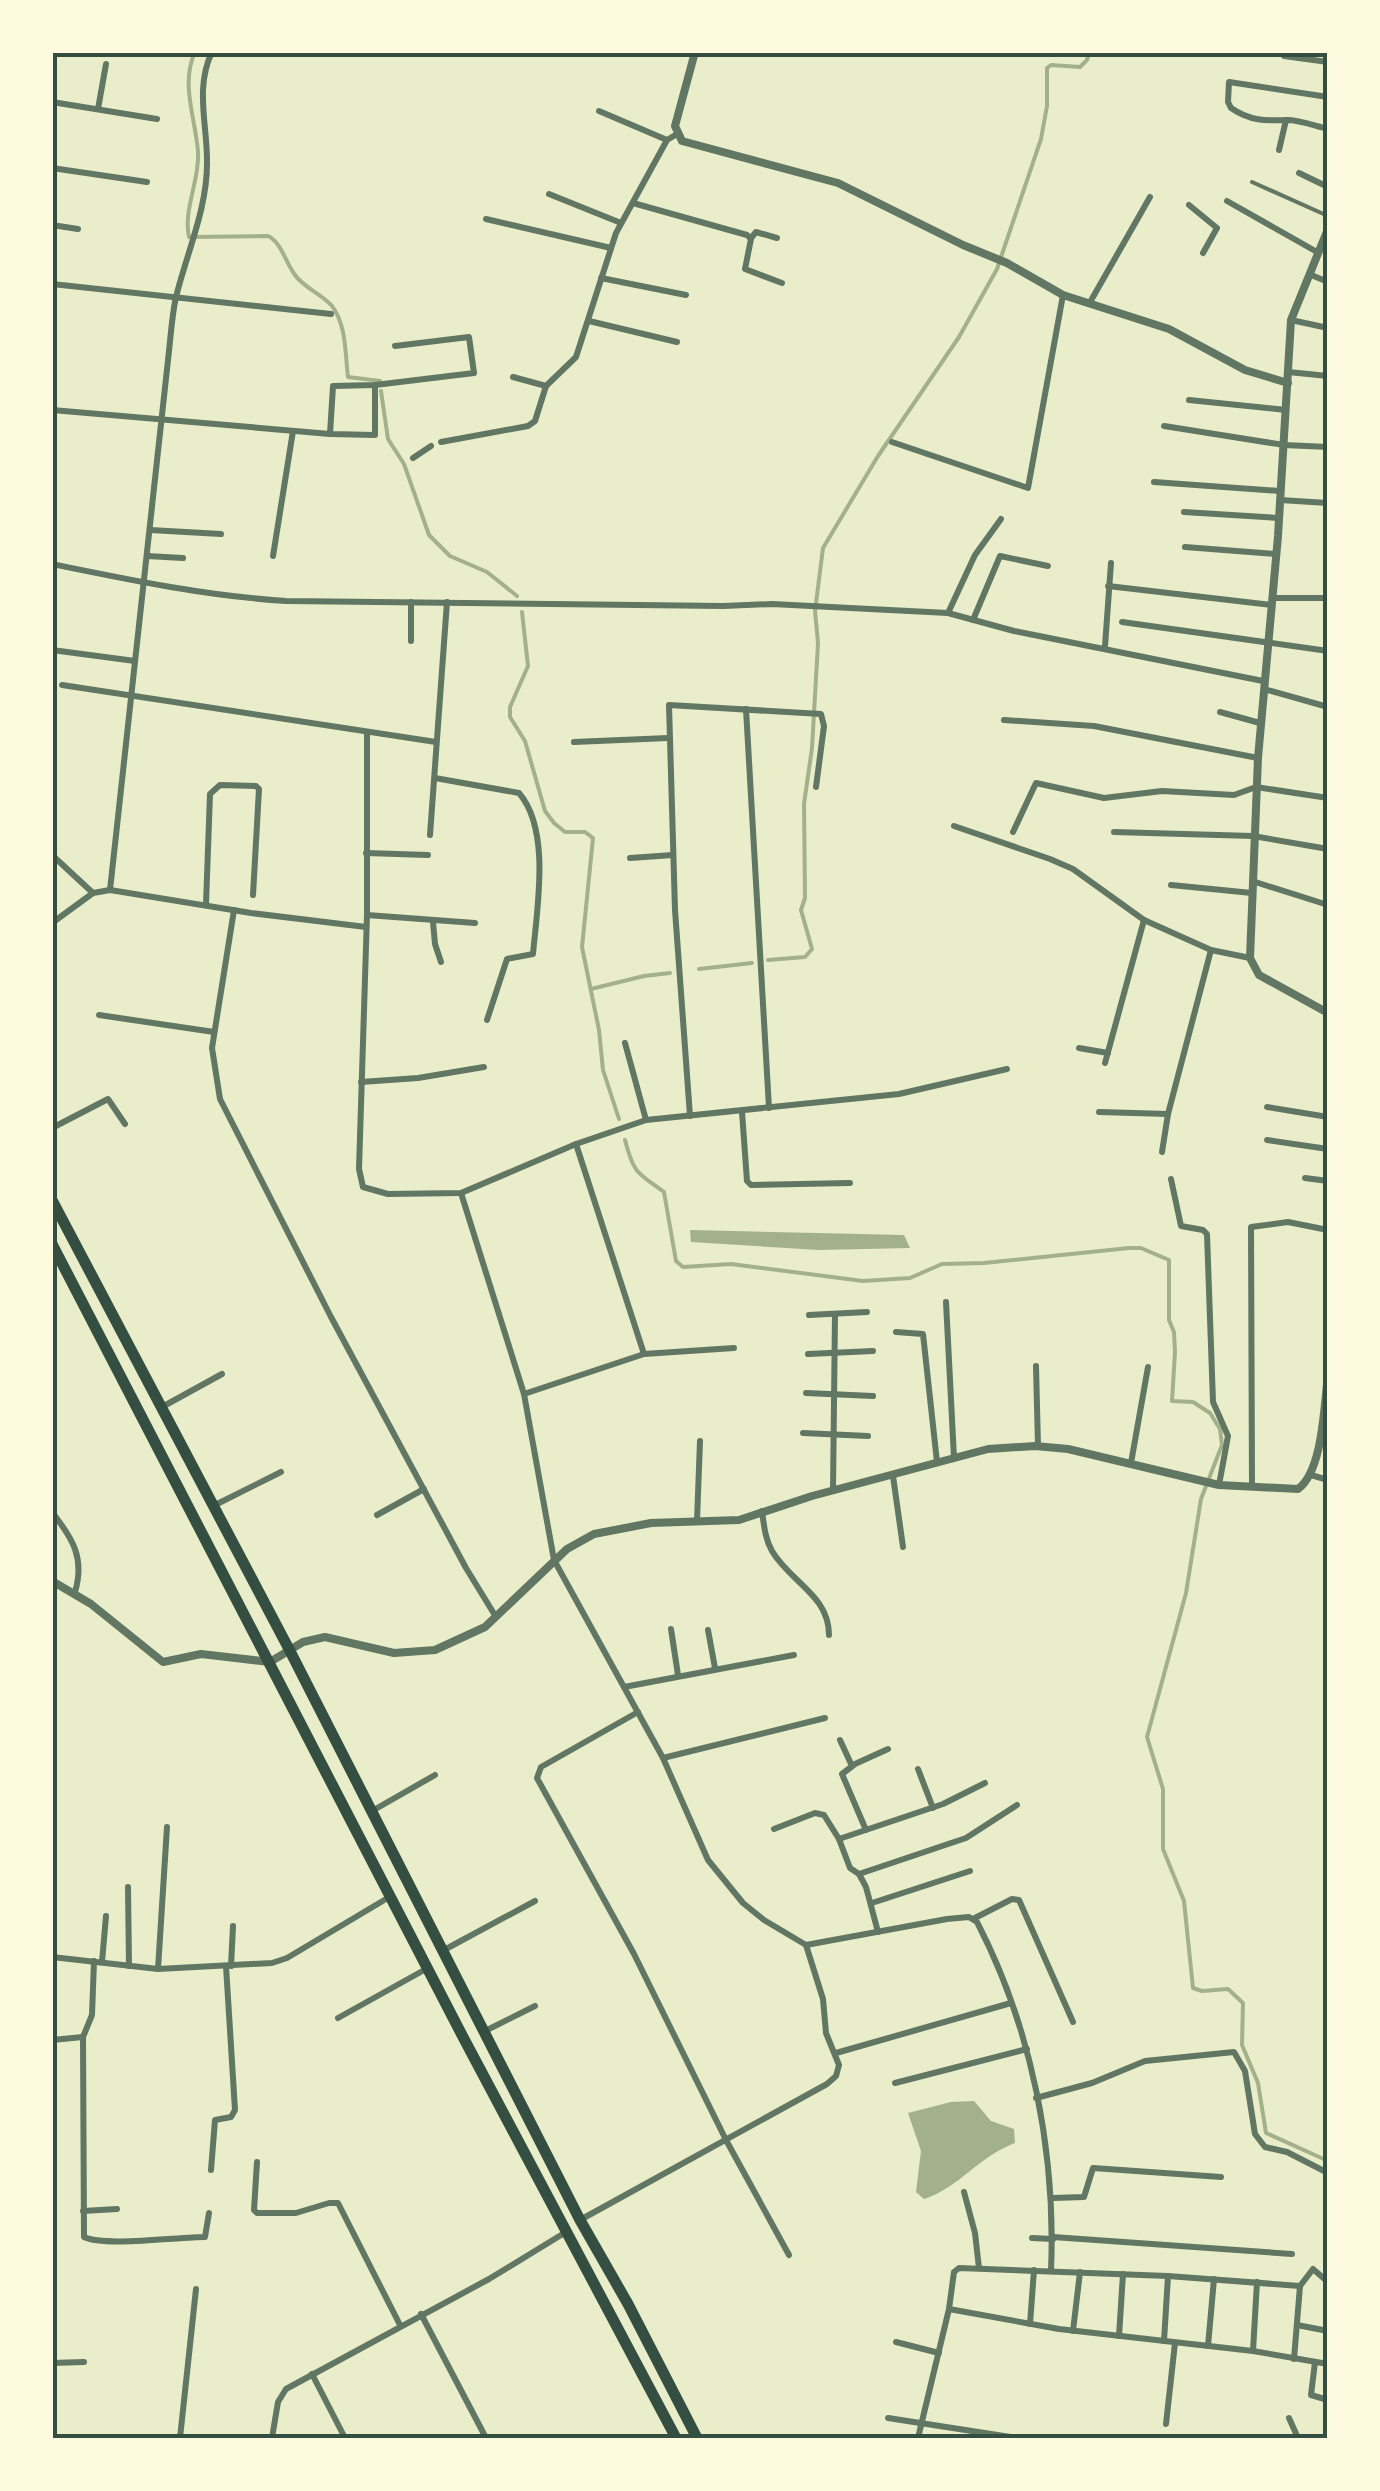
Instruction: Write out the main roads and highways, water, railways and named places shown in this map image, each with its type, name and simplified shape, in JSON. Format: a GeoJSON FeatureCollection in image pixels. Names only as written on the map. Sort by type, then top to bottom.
{"type":"FeatureCollection","features":[{"type":"Feature","properties":{"kind":"highway"},"geometry":{"type":"LineString","coordinates":[[52,1200],[290,1651],[580,2220],[697,2438]]}},
{"type":"Feature","properties":{"kind":"highway"},"geometry":{"type":"LineString","coordinates":[[52,1244],[676,2438]]}},
{"type":"Feature","properties":{"kind":"waterway"},"geometry":{"type":"LineString","coordinates":[[195,52],[189,89],[198,163],[188,216],[189,237],[273,239],[299,280],[337,314],[348,377],[380,381]]}},
{"type":"Feature","properties":{"kind":"waterway"},"geometry":{"type":"LineString","coordinates":[[768,960],[805,957],[812,949],[801,910],[805,898],[804,804],[812,748],[818,643],[815,611],[823,548],[878,456],[959,337],[997,269],[1041,139],[1047,106],[1047,68],[1080,67],[1089,52]]}},
{"type":"Feature","properties":{"kind":"waterway"},"geometry":{"type":"LineString","coordinates":[[381,391],[388,439],[404,464],[429,535],[450,556],[487,572],[517,596]]}},
{"type":"Feature","properties":{"kind":"waterway"},"geometry":{"type":"LineString","coordinates":[[522,612],[528,666],[510,707],[510,717],[525,741],[545,811],[565,832],[585,832],[593,838],[582,947],[603,1070],[619,1119]]}},
{"type":"Feature","properties":{"kind":"waterway"},"geometry":{"type":"LineString","coordinates":[[699,969],[752,963]]}},
{"type":"Feature","properties":{"kind":"waterway"},"geometry":{"type":"LineString","coordinates":[[591,989],[670,973]]}},
{"type":"Feature","properties":{"kind":"waterway"},"geometry":{"type":"LineString","coordinates":[[625,1140],[638,1172],[664,1192],[676,1261],[683,1267],[731,1264],[863,1281],[910,1278],[942,1264],[1129,1248],[1141,1248],[1169,1260],[1169,1320],[1175,1352],[1172,1401],[1193,1402],[1210,1413],[1220,1429],[1222,1445],[1201,1499],[1186,1593],[1147,1737],[1163,1789],[1163,1849],[1184,1901],[1193,1988],[1228,1989],[1243,2003],[1242,2045],[1258,2083],[1266,2133],[1328,2161]]}}]}
